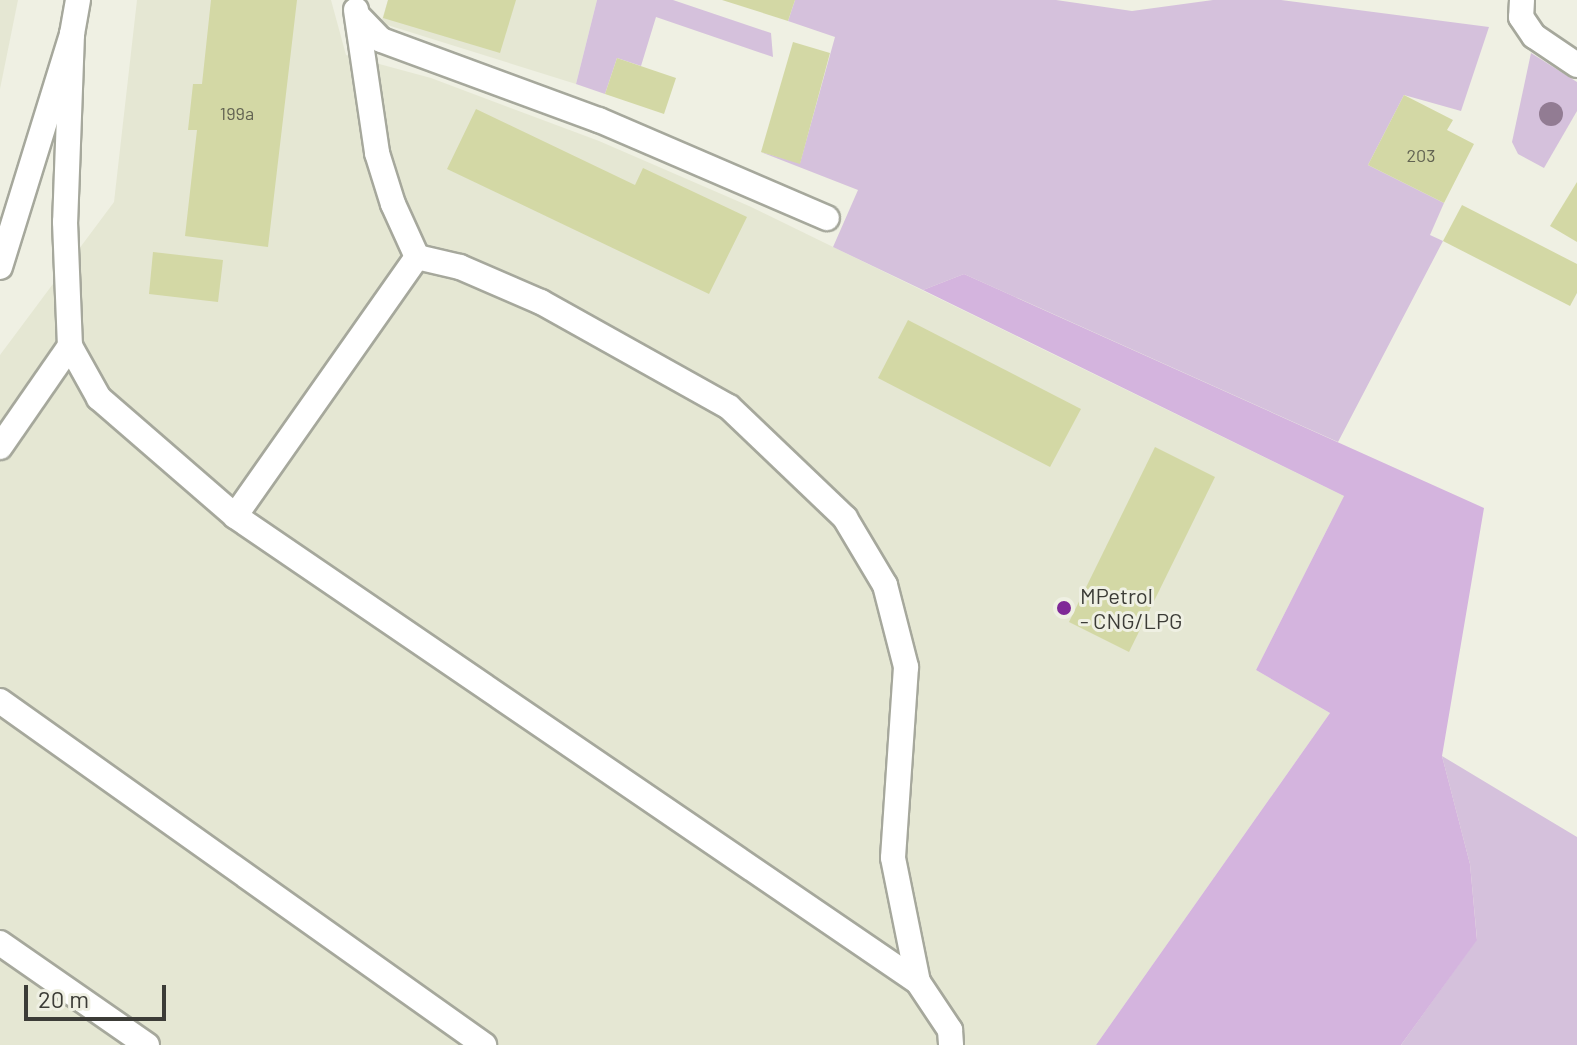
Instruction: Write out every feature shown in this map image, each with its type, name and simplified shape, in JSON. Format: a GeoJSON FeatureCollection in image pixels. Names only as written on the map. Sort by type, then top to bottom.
{"type":"FeatureCollection","features":[{"type":"Feature","properties":{"kind":"lane"},"geometry":{"type":"LineString","coordinates":[[0,267],[72,34],[78,0]]}},
{"type":"Feature","properties":{"kind":"lane"},"geometry":{"type":"LineString","coordinates":[[1522,0],[1521,17],[1534,36],[1577,65]]}},
{"type":"Feature","properties":{"kind":"lane"},"geometry":{"type":"LineString","coordinates":[[356,8],[381,40],[599,120],[827,218]]}},
{"type":"Feature","properties":{"kind":"lane"},"geometry":{"type":"LineString","coordinates":[[356,8],[377,153],[393,204],[417,257]]}},
{"type":"Feature","properties":{"kind":"lane"},"geometry":{"type":"LineString","coordinates":[[72,34],[65,222],[70,346],[99,398],[235,516],[918,982],[950,1030],[951,1045]]}},
{"type":"Feature","properties":{"kind":"lane"},"geometry":{"type":"LineString","coordinates":[[235,516],[417,257]]}},
{"type":"Feature","properties":{"kind":"lane"},"geometry":{"type":"LineString","coordinates":[[417,257],[460,267],[541,302],[729,407],[845,518],[885,585],[906,667],[893,858],[918,982]]}},
{"type":"Feature","properties":{"kind":"lane"},"geometry":{"type":"LineString","coordinates":[[0,447],[70,346]]}},
{"type":"Feature","properties":{"kind":"lane"},"geometry":{"type":"LineString","coordinates":[[0,701],[484,1045]]}},
{"type":"Feature","properties":{"kind":"lane"},"geometry":{"type":"LineString","coordinates":[[0,943],[147,1045]]}},
{"type":"Feature","properties":{"kind":"shaded area"},"geometry":{"type":"Polygon","coordinates":[[[0,0],[18,0],[0,89],[0,0]]]}},
{"type":"Feature","properties":{"kind":"shaded area"},"geometry":{"type":"Polygon","coordinates":[[[137,0],[331,0],[346,55],[431,78],[599,141],[749,206],[1344,496],[1256,670],[1330,713],[1096,1045],[0,1045],[0,355],[114,202],[137,0]]]}},
{"type":"Feature","properties":{"kind":"shaded area"},"geometry":{"type":"Polygon","coordinates":[[[388,0],[597,0],[576,84],[381,23],[388,0]]]}},
{"type":"Feature","properties":{"kind":"shaded area"},"geometry":{"type":"Polygon","coordinates":[[[597,0],[673,0],[771,33],[773,57],[656,17],[641,66],[617,58],[605,94],[576,84],[597,0]]]}},
{"type":"Feature","properties":{"kind":"shaded area"},"geometry":{"type":"Polygon","coordinates":[[[795,0],[1056,0],[1132,11],[1213,0],[1281,0],[1489,27],[1461,111],[1404,95],[1368,165],[1444,203],[1430,235],[1443,241],[1338,442],[964,274],[923,290],[833,247],[858,190],[761,152],[800,163],[835,37],[788,21],[795,0]]]}},
{"type":"Feature","properties":{"kind":"shaded area"},"geometry":{"type":"Polygon","coordinates":[[[1531,53],[1577,82],[1577,111],[1544,168],[1518,154],[1512,142],[1531,53]]]}},
{"type":"Feature","properties":{"kind":"shaded area"},"geometry":{"type":"Polygon","coordinates":[[[964,274],[1484,508],[1442,756],[1470,864],[1477,940],[1401,1045],[1096,1045],[1330,713],[1256,670],[1344,496],[923,290],[964,274]]]}},
{"type":"Feature","properties":{"kind":"shaded area"},"geometry":{"type":"Polygon","coordinates":[[[1442,756],[1577,837],[1577,1045],[1401,1045],[1477,939],[1470,864],[1442,756]]]}},
{"type":"Feature","properties":{"kind":"building"},"geometry":{"type":"Polygon","coordinates":[[[211,0],[297,0],[268,247],[185,236],[197,130],[188,130],[193,84],[202,84],[211,0]]]}},
{"type":"Feature","properties":{"kind":"building"},"geometry":{"type":"Polygon","coordinates":[[[388,0],[516,0],[500,53],[383,18],[388,0]]]}},
{"type":"Feature","properties":{"kind":"building"},"geometry":{"type":"Polygon","coordinates":[[[722,0],[795,0],[788,21],[722,0]]]}},
{"type":"Feature","properties":{"kind":"building"},"geometry":{"type":"Polygon","coordinates":[[[793,42],[830,53],[800,164],[761,152],[793,42]]]}},
{"type":"Feature","properties":{"kind":"building"},"geometry":{"type":"Polygon","coordinates":[[[617,58],[676,78],[664,114],[605,94],[617,58]]]}},
{"type":"Feature","properties":{"kind":"building"},"geometry":{"type":"Polygon","coordinates":[[[1404,95],[1453,120],[1447,130],[1474,144],[1444,203],[1368,165],[1404,95]]]}},
{"type":"Feature","properties":{"kind":"building"},"geometry":{"type":"Polygon","coordinates":[[[476,109],[635,185],[643,168],[747,217],[709,294],[447,169],[476,109]]]}},
{"type":"Feature","properties":{"kind":"building"},"geometry":{"type":"Polygon","coordinates":[[[1577,182],[1577,242],[1550,226],[1577,182]]]}},
{"type":"Feature","properties":{"kind":"building"},"geometry":{"type":"Polygon","coordinates":[[[1462,205],[1577,264],[1577,293],[1570,306],[1443,241],[1462,205]]]}},
{"type":"Feature","properties":{"kind":"building"},"geometry":{"type":"Polygon","coordinates":[[[153,252],[223,260],[218,302],[149,294],[153,252]]]}},
{"type":"Feature","properties":{"kind":"building"},"geometry":{"type":"Polygon","coordinates":[[[908,320],[1081,409],[1050,467],[878,378],[908,320]]]}},
{"type":"Feature","properties":{"kind":"building"},"geometry":{"type":"Polygon","coordinates":[[[1155,447],[1215,477],[1129,652],[1069,622],[1155,447]]]}},
{"type":"Feature","properties":{"kind":"place","name":"MPetrol - CNG/LPG"},"geometry":{"type":"Point","coordinates":[1064,608]}}]}
